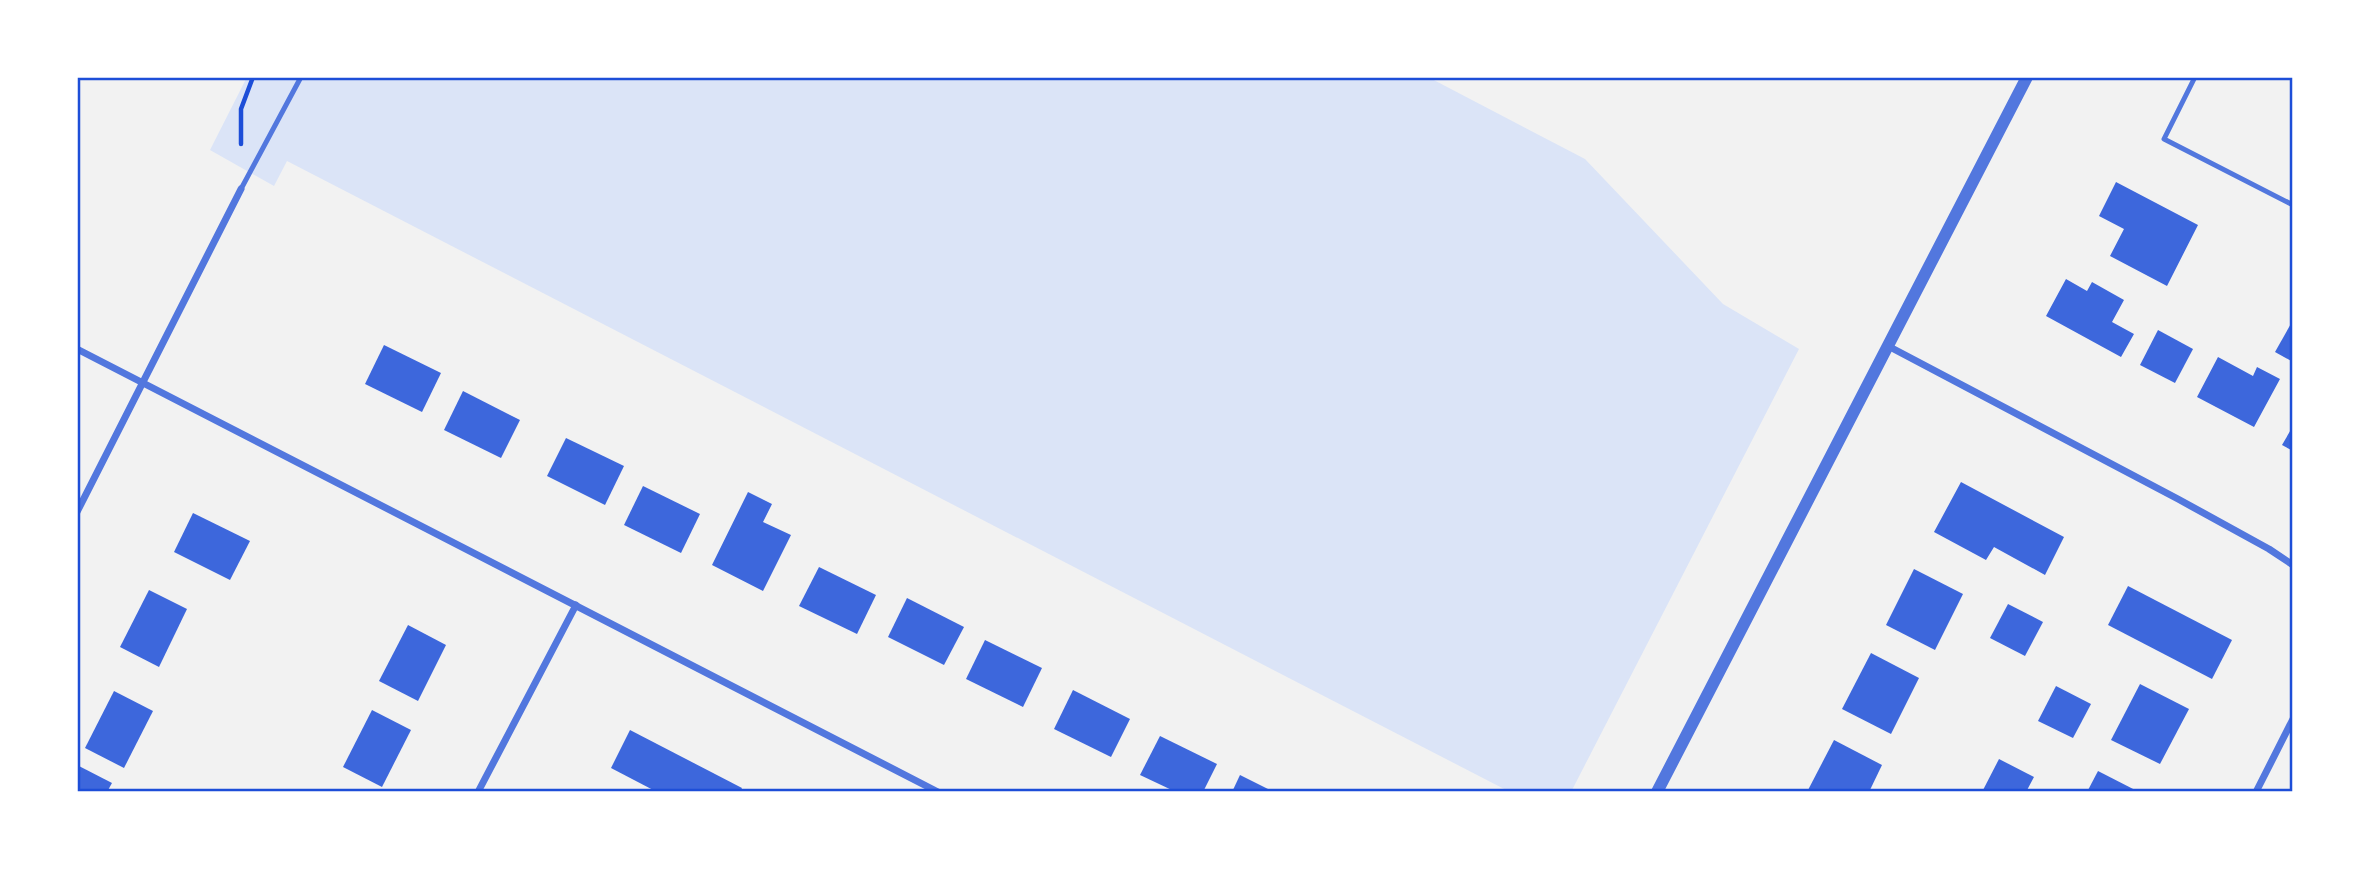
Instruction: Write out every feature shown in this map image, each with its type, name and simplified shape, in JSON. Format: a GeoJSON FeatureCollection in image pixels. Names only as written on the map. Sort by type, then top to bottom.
{"type":"FeatureCollection","features":[{"type":"Feature","properties":{"kind":"street"},"geometry":{"type":"LineString","coordinates":[[1657,792],[2027,77]]}},
{"type":"Feature","properties":{"kind":"street"},"geometry":{"type":"LineString","coordinates":[[77,512],[241,189]]}},
{"type":"Feature","properties":{"kind":"street"},"geometry":{"type":"LineString","coordinates":[[1888,346],[2178,499],[2293,565]]}},
{"type":"Feature","properties":{"kind":"street"},"geometry":{"type":"LineString","coordinates":[[77,349],[938,792]]}},
{"type":"Feature","properties":{"kind":"street"},"geometry":{"type":"LineString","coordinates":[[478,792],[576,605]]}},
{"type":"Feature","properties":{"kind":"street"},"geometry":{"type":"LineString","coordinates":[[2256,792],[2293,719]]}},
{"type":"Feature","properties":{"kind":"lane"},"geometry":{"type":"LineString","coordinates":[[241,189],[301,77]]}},
{"type":"Feature","properties":{"kind":"lane"},"geometry":{"type":"LineString","coordinates":[[2195,77],[2164,139],[2293,205]]}},
{"type":"Feature","properties":{"kind":"path"},"geometry":{"type":"LineString","coordinates":[[241,189],[240,109],[253,77]]}},
{"type":"Feature","properties":{"kind":"shaded area"},"geometry":{"type":"Polygon","coordinates":[[[247,77],[1428,77],[1585,159],[1723,304],[1799,349],[1571,792],[1510,792],[287,161],[274,186],[210,150],[247,77]]]}},
{"type":"Feature","properties":{"kind":"building"},"geometry":{"type":"Polygon","coordinates":[[[2116,182],[2198,225],[2167,286],[2110,256],[2124,229],[2099,216],[2116,182]]]}},
{"type":"Feature","properties":{"kind":"building"},"geometry":{"type":"Polygon","coordinates":[[[2066,279],[2087,291],[2092,282],[2124,300],[2112,322],[2134,334],[2121,357],[2046,316],[2066,279]]]}},
{"type":"Feature","properties":{"kind":"building"},"geometry":{"type":"Polygon","coordinates":[[[2293,320],[2293,362],[2275,352],[2293,320]]]}},
{"type":"Feature","properties":{"kind":"building"},"geometry":{"type":"Polygon","coordinates":[[[2158,330],[2193,349],[2175,383],[2140,365],[2158,330]]]}},
{"type":"Feature","properties":{"kind":"building"},"geometry":{"type":"Polygon","coordinates":[[[384,345],[441,373],[422,412],[365,384],[384,345]]]}},
{"type":"Feature","properties":{"kind":"building"},"geometry":{"type":"Polygon","coordinates":[[[2218,357],[2253,376],[2257,367],[2280,379],[2254,427],[2197,397],[2218,357]]]}},
{"type":"Feature","properties":{"kind":"building"},"geometry":{"type":"Polygon","coordinates":[[[463,391],[520,420],[501,458],[444,430],[463,391]]]}},
{"type":"Feature","properties":{"kind":"building"},"geometry":{"type":"Polygon","coordinates":[[[2293,426],[2293,451],[2282,445],[2293,426]]]}},
{"type":"Feature","properties":{"kind":"building"},"geometry":{"type":"Polygon","coordinates":[[[566,438],[624,466],[605,505],[547,476],[566,438]]]}},
{"type":"Feature","properties":{"kind":"building"},"geometry":{"type":"Polygon","coordinates":[[[1961,482],[2064,537],[2045,575],[1994,547],[1986,560],[1934,532],[1961,482]]]}},
{"type":"Feature","properties":{"kind":"building"},"geometry":{"type":"Polygon","coordinates":[[[643,486],[700,514],[681,553],[624,525],[643,486]]]}},
{"type":"Feature","properties":{"kind":"building"},"geometry":{"type":"Polygon","coordinates":[[[748,492],[772,504],[763,522],[791,535],[763,591],[712,565],[748,492]]]}},
{"type":"Feature","properties":{"kind":"building"},"geometry":{"type":"Polygon","coordinates":[[[193,513],[250,541],[230,580],[174,552],[193,513]]]}},
{"type":"Feature","properties":{"kind":"building"},"geometry":{"type":"Polygon","coordinates":[[[819,567],[876,595],[857,634],[799,606],[819,567]]]}},
{"type":"Feature","properties":{"kind":"building"},"geometry":{"type":"Polygon","coordinates":[[[1914,569],[1963,594],[1935,650],[1886,625],[1914,569]]]}},
{"type":"Feature","properties":{"kind":"building"},"geometry":{"type":"Polygon","coordinates":[[[2128,586],[2232,640],[2212,679],[2108,625],[2128,586]]]}},
{"type":"Feature","properties":{"kind":"building"},"geometry":{"type":"Polygon","coordinates":[[[149,590],[187,609],[159,667],[120,647],[149,590]]]}},
{"type":"Feature","properties":{"kind":"building"},"geometry":{"type":"Polygon","coordinates":[[[907,598],[964,627],[944,665],[888,637],[907,598]]]}},
{"type":"Feature","properties":{"kind":"building"},"geometry":{"type":"Polygon","coordinates":[[[2008,604],[2043,622],[2025,656],[1990,638],[2008,604]]]}},
{"type":"Feature","properties":{"kind":"building"},"geometry":{"type":"Polygon","coordinates":[[[408,625],[446,645],[418,701],[379,681],[408,625]]]}},
{"type":"Feature","properties":{"kind":"building"},"geometry":{"type":"Polygon","coordinates":[[[985,640],[1042,668],[1023,707],[966,679],[985,640]]]}},
{"type":"Feature","properties":{"kind":"building"},"geometry":{"type":"Polygon","coordinates":[[[1871,653],[1919,678],[1891,734],[1842,709],[1871,653]]]}},
{"type":"Feature","properties":{"kind":"building"},"geometry":{"type":"Polygon","coordinates":[[[2140,684],[2189,709],[2160,764],[2111,740],[2140,684]]]}},
{"type":"Feature","properties":{"kind":"building"},"geometry":{"type":"Polygon","coordinates":[[[2056,686],[2091,704],[2073,738],[2038,721],[2056,686]]]}},
{"type":"Feature","properties":{"kind":"building"},"geometry":{"type":"Polygon","coordinates":[[[1073,690],[1130,719],[1111,757],[1054,729],[1073,690]]]}},
{"type":"Feature","properties":{"kind":"building"},"geometry":{"type":"Polygon","coordinates":[[[114,691],[153,711],[124,768],[85,748],[114,691]]]}},
{"type":"Feature","properties":{"kind":"building"},"geometry":{"type":"Polygon","coordinates":[[[372,710],[411,730],[382,787],[343,767],[372,710]]]}},
{"type":"Feature","properties":{"kind":"building"},"geometry":{"type":"Polygon","coordinates":[[[630,730],[742,788],[740,792],[657,792],[611,768],[630,730]]]}},
{"type":"Feature","properties":{"kind":"building"},"geometry":{"type":"Polygon","coordinates":[[[1160,736],[1217,764],[1203,792],[1176,792],[1140,775],[1160,736]]]}},
{"type":"Feature","properties":{"kind":"building"},"geometry":{"type":"Polygon","coordinates":[[[1834,740],[1882,765],[1869,792],[1807,792],[1834,740]]]}},
{"type":"Feature","properties":{"kind":"building"},"geometry":{"type":"Polygon","coordinates":[[[1999,759],[2034,777],[2026,792],[1982,792],[1999,759]]]}},
{"type":"Feature","properties":{"kind":"building"},"geometry":{"type":"Polygon","coordinates":[[[77,765],[112,783],[107,792],[77,792],[77,765]]]}},
{"type":"Feature","properties":{"kind":"building"},"geometry":{"type":"Polygon","coordinates":[[[2098,771],[2139,792],[2087,792],[2098,771]]]}},
{"type":"Feature","properties":{"kind":"building"},"geometry":{"type":"Polygon","coordinates":[[[1240,775],[1274,792],[1232,792],[1240,775]]]}}]}
